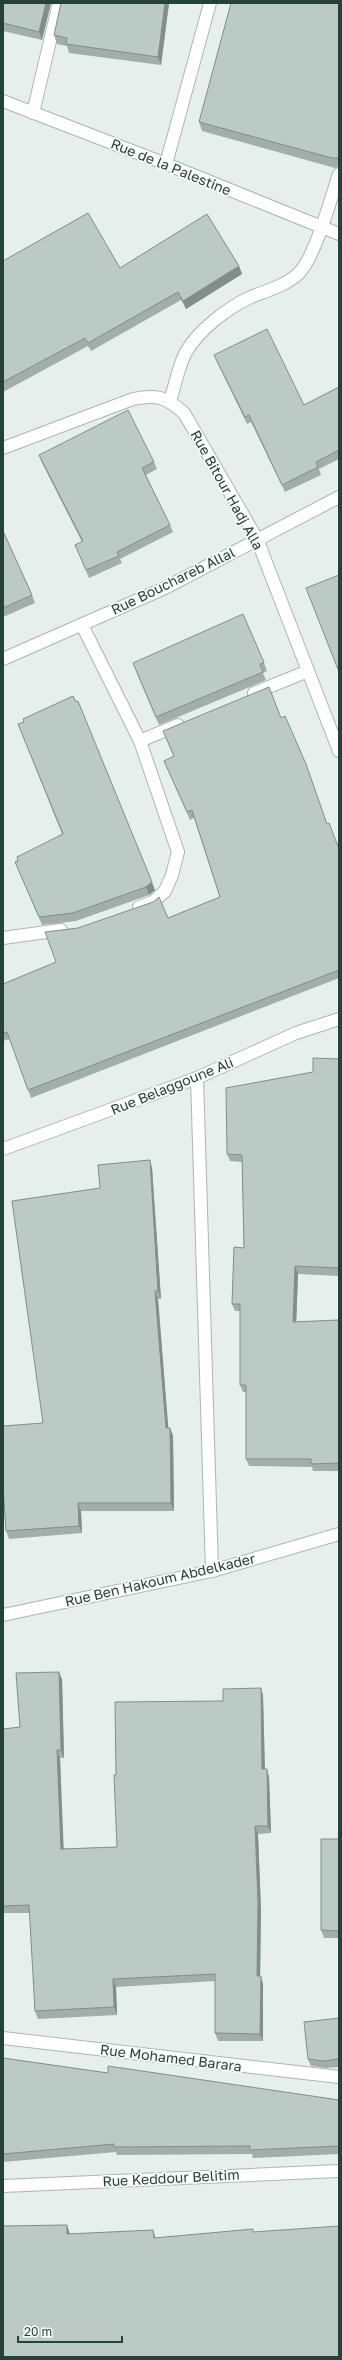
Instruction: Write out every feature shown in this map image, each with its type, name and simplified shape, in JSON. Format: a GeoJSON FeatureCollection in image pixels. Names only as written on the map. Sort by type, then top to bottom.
{"type":"FeatureCollection","features":[{"type":"Feature","properties":{"kind":"street"},"geometry":{"type":"LineString","coordinates":[[33,112],[59,3]]}},
{"type":"Feature","properties":{"kind":"street"},"geometry":{"type":"LineString","coordinates":[[166,164],[210,3]]}},
{"type":"Feature","properties":{"kind":"street","name":"Rue de la Palestine"},"geometry":{"type":"LineString","coordinates":[[3,101],[166,164],[339,234]]}},
{"type":"Feature","properties":{"kind":"street"},"geometry":{"type":"LineString","coordinates":[[170,401],[185,354],[204,330],[239,303],[299,274],[305,266],[321,227],[339,174]]}},
{"type":"Feature","properties":{"kind":"street","name":"Rue Bitour Hadj Alla"},"geometry":{"type":"LineString","coordinates":[[3,448],[133,399],[150,396],[170,401],[184,413],[257,539],[339,751]]}},
{"type":"Feature","properties":{"kind":"street","name":"Rue Bouchareb Allal"},"geometry":{"type":"LineString","coordinates":[[3,659],[165,588],[339,497]]}},
{"type":"Feature","properties":{"kind":"street"},"geometry":{"type":"LineString","coordinates":[[82,625],[140,741],[178,852],[172,876],[164,891],[153,902],[130,910]]}},
{"type":"Feature","properties":{"kind":"street"},"geometry":{"type":"LineString","coordinates":[[242,698],[308,671]]}},
{"type":"Feature","properties":{"kind":"street"},"geometry":{"type":"LineString","coordinates":[[140,741],[191,720]]}},
{"type":"Feature","properties":{"kind":"street"},"geometry":{"type":"LineString","coordinates":[[3,938],[70,929]]}},
{"type":"Feature","properties":{"kind":"street","name":"Rue Belaggoune Ali"},"geometry":{"type":"LineString","coordinates":[[3,1150],[196,1078],[296,1033],[339,1019]]}},
{"type":"Feature","properties":{"kind":"street"},"geometry":{"type":"LineString","coordinates":[[196,1078],[212,1571]]}},
{"type":"Feature","properties":{"kind":"street","name":"Rue Ben Hakoum Abdelkader"},"geometry":{"type":"LineString","coordinates":[[3,1615],[212,1571],[339,1534]]}},
{"type":"Feature","properties":{"kind":"street","name":"Rue Mohamed Barara"},"geometry":{"type":"LineString","coordinates":[[3,2038],[339,2077]]}},
{"type":"Feature","properties":{"kind":"street","name":"Rue Keddour Belitim"},"geometry":{"type":"LineString","coordinates":[[3,2186],[339,2171]]}},
{"type":"Feature","properties":{"kind":"building"},"geometry":{"type":"Polygon","coordinates":[[[3,3],[46,3],[39,32],[3,23],[3,3]]]}},
{"type":"Feature","properties":{"kind":"building"},"geometry":{"type":"Polygon","coordinates":[[[61,3],[165,3],[158,57],[66,44],[67,38],[54,35],[61,3]]]}},
{"type":"Feature","properties":{"kind":"building"},"geometry":{"type":"Polygon","coordinates":[[[231,3],[339,3],[339,158],[332,158],[199,122],[231,3]]]}},
{"type":"Feature","properties":{"kind":"building"},"geometry":{"type":"Polygon","coordinates":[[[88,213],[120,268],[207,214],[239,266],[183,301],[178,292],[88,343],[85,338],[3,382],[3,261],[88,213]]]}},
{"type":"Feature","properties":{"kind":"building"},"geometry":{"type":"Polygon","coordinates":[[[267,329],[304,405],[339,387],[339,450],[316,462],[318,467],[282,485],[249,415],[245,417],[214,355],[267,329]]]}},
{"type":"Feature","properties":{"kind":"building"},"geometry":{"type":"Polygon","coordinates":[[[128,410],[154,462],[142,468],[170,525],[117,552],[119,556],[86,570],[75,545],[83,541],[39,455],[128,410]]]}},
{"type":"Feature","properties":{"kind":"building"},"geometry":{"type":"Polygon","coordinates":[[[3,531],[32,595],[3,608],[3,531]]]}},
{"type":"Feature","properties":{"kind":"building"},"geometry":{"type":"Polygon","coordinates":[[[339,575],[339,672],[306,588],[339,575]]]}},
{"type":"Feature","properties":{"kind":"building"},"geometry":{"type":"Polygon","coordinates":[[[243,614],[263,660],[264,663],[260,664],[263,672],[156,717],[133,663],[243,614]]]}},
{"type":"Feature","properties":{"kind":"building"},"geometry":{"type":"Polygon","coordinates":[[[269,687],[281,718],[285,716],[306,764],[327,824],[329,823],[339,849],[339,970],[28,1090],[7,1032],[3,1033],[3,984],[56,962],[45,932],[78,928],[153,902],[159,897],[168,918],[220,897],[192,810],[187,812],[164,761],[174,756],[163,731],[269,687]]]}},
{"type":"Feature","properties":{"kind":"building"},"geometry":{"type":"Polygon","coordinates":[[[73,696],[76,702],[78,701],[152,882],[146,887],[73,913],[39,917],[15,862],[18,861],[17,857],[63,834],[18,724],[24,722],[23,719],[73,696]]]}},
{"type":"Feature","properties":{"kind":"building"},"geometry":{"type":"Polygon","coordinates":[[[313,1058],[339,1059],[339,1268],[295,1266],[293,1322],[339,1320],[339,1463],[311,1464],[311,1459],[246,1459],[246,1385],[240,1385],[240,1304],[232,1304],[234,1247],[244,1248],[242,1155],[227,1154],[226,1088],[313,1072],[313,1058]]]}},
{"type":"Feature","properties":{"kind":"building"},"geometry":{"type":"Polygon","coordinates":[[[150,1160],[158,1291],[155,1291],[166,1428],[170,1428],[171,1503],[78,1503],[79,1526],[6,1531],[3,1487],[3,1426],[43,1423],[12,1201],[100,1188],[98,1165],[150,1160]]]}},
{"type":"Feature","properties":{"kind":"building"},"geometry":{"type":"Polygon","coordinates":[[[59,1672],[61,1750],[57,1750],[61,1849],[117,1847],[114,1775],[116,1775],[115,1702],[223,1701],[223,1689],[261,1688],[262,1769],[267,1769],[268,1826],[255,1826],[258,1902],[257,1976],[261,1976],[260,2034],[215,2033],[215,1974],[113,1979],[114,2007],[35,2011],[29,1905],[3,1906],[3,1729],[20,1727],[16,1673],[59,1672]]]}},
{"type":"Feature","properties":{"kind":"building"},"geometry":{"type":"Polygon","coordinates":[[[321,1839],[339,1839],[339,1931],[321,1930],[321,1839]]]}},
{"type":"Feature","properties":{"kind":"building"},"geometry":{"type":"Polygon","coordinates":[[[339,2018],[339,2059],[323,2061],[308,2059],[304,2022],[339,2018]]]}},
{"type":"Feature","properties":{"kind":"building"},"geometry":{"type":"Polygon","coordinates":[[[3,2058],[108,2073],[108,2066],[339,2100],[339,2146],[250,2150],[250,2146],[114,2147],[114,2144],[3,2154],[3,2058]]]}},
{"type":"Feature","properties":{"kind":"building"},"geometry":{"type":"Polygon","coordinates":[[[67,2225],[67,2234],[153,2230],[154,2238],[253,2229],[253,2232],[339,2226],[339,2357],[3,2357],[3,2226],[67,2225]]]}}]}
